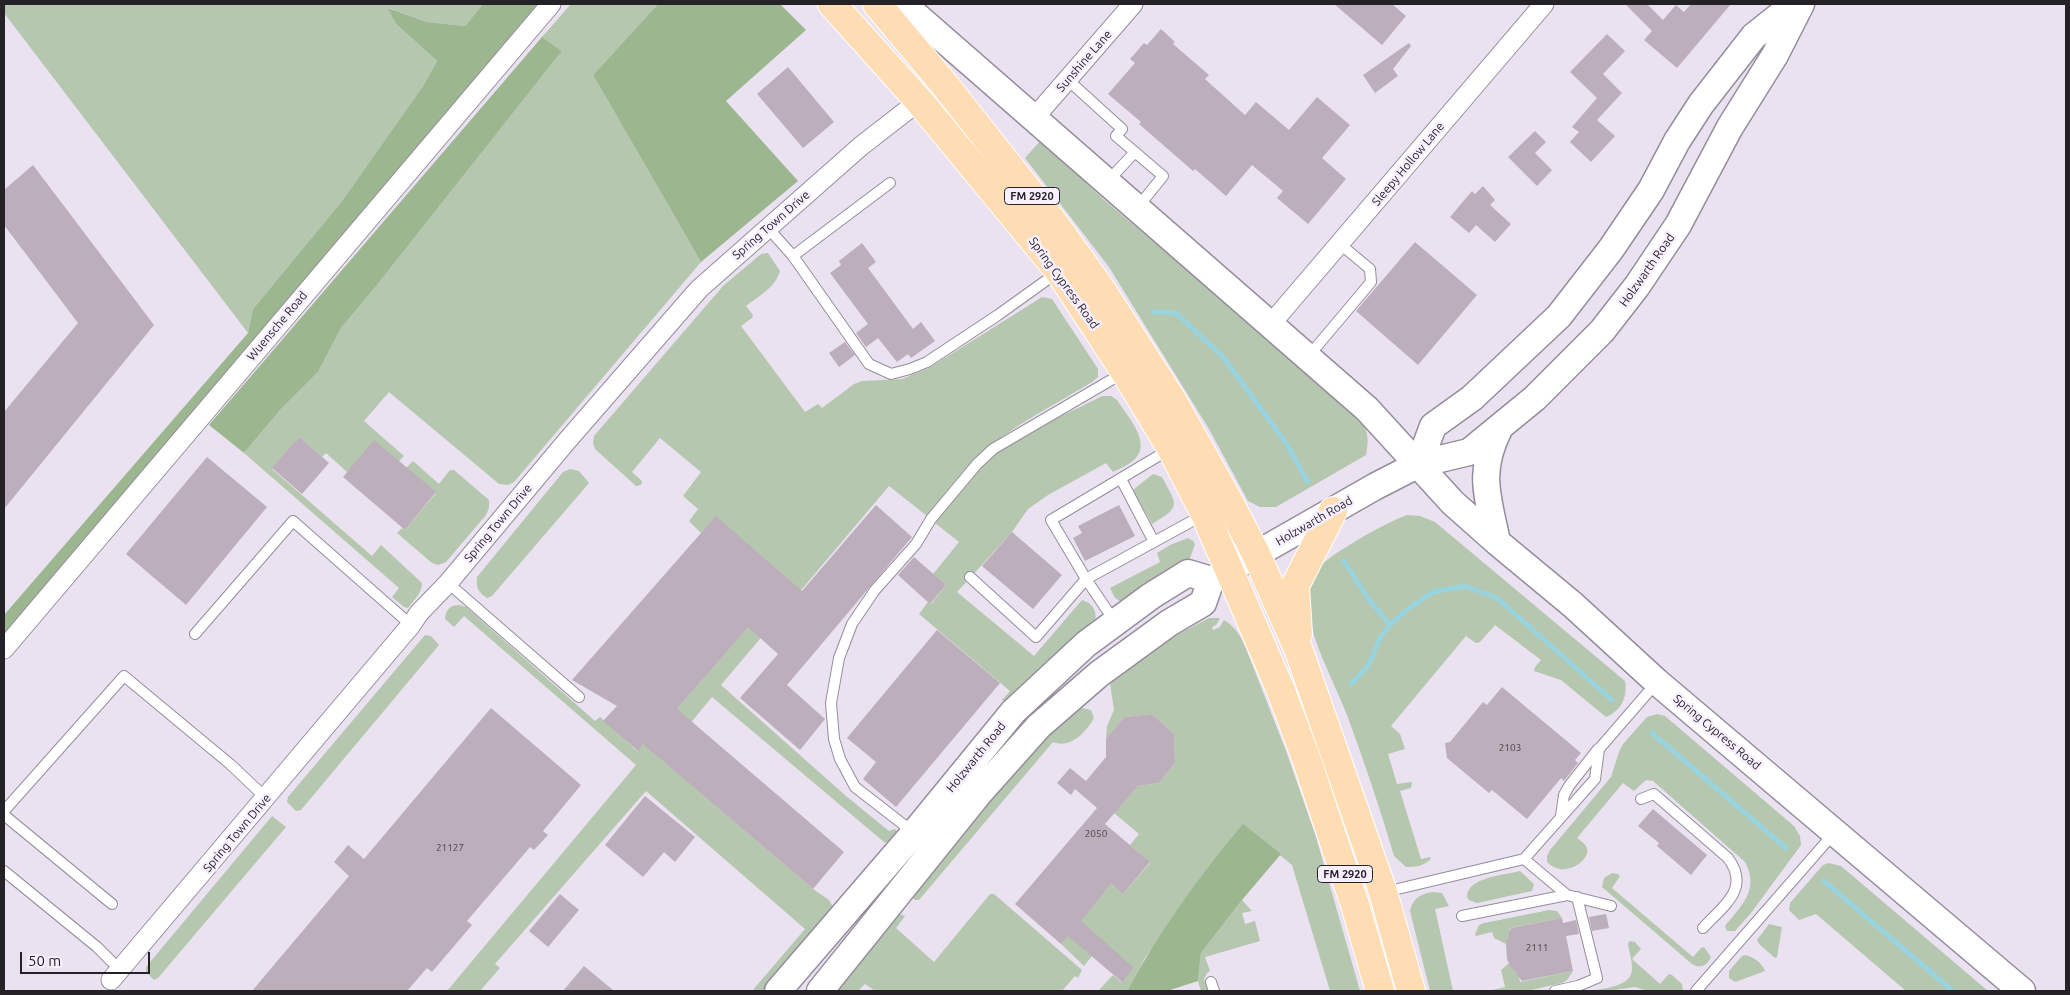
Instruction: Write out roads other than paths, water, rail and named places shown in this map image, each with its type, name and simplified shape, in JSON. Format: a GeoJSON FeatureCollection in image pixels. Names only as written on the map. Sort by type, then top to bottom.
{"type":"FeatureCollection","features":[{"type":"Feature","properties":{"kind":"main road","name":"Spring Cypress Road"},"geometry":{"type":"LineString","coordinates":[[832,4],[919,101],[1059,272],[1125,372],[1171,448],[1205,514],[1220,575]]}},
{"type":"Feature","properties":{"kind":"main road","name":"Spring Cypress Road"},"geometry":{"type":"LineString","coordinates":[[877,4],[944,84],[1101,289],[1166,392],[1256,554]]}},
{"type":"Feature","properties":{"kind":"main road","name":"Spring Cypress Road"},"geometry":{"type":"LineString","coordinates":[[902,4],[1367,409],[1453,503],[1497,542],[1573,605],[1657,682],[2022,991]]}},
{"type":"Feature","properties":{"kind":"main road"},"geometry":{"type":"LineString","coordinates":[[1419,464],[1433,426],[1472,398],[1558,316],[1636,212],[1701,104],[1754,36],[1794,4]]}},
{"type":"Feature","properties":{"kind":"main road","name":"Holzwarth Road"},"geometry":{"type":"LineString","coordinates":[[820,991],[980,792],[1039,726],[1099,674],[1169,623],[1203,603],[1220,575],[1419,464],[1469,452],[1535,398],[1602,331],[1637,286],[1678,225],[1730,127],[1775,55],[1801,4]]}},
{"type":"Feature","properties":{"kind":"main road"},"geometry":{"type":"LineString","coordinates":[[919,101],[944,106],[1008,186],[1030,194]]}},
{"type":"Feature","properties":{"kind":"main road"},"geometry":{"type":"LineString","coordinates":[[1497,542],[1485,478],[1490,448],[1499,429]]}},
{"type":"Feature","properties":{"kind":"main road"},"geometry":{"type":"LineString","coordinates":[[1299,651],[1296,586],[1333,511]]}},
{"type":"Feature","properties":{"kind":"main road","name":"FM 2920"},"geometry":{"type":"LineString","coordinates":[[1256,554],[1299,651],[1383,892],[1411,991]]}},
{"type":"Feature","properties":{"kind":"main road","name":"Holzwarth Road"},"geometry":{"type":"LineString","coordinates":[[778,991],[914,833],[1013,712],[1086,644],[1151,596],[1188,573],[1220,575]]}},
{"type":"Feature","properties":{"kind":"main road","name":"FM 2920"},"geometry":{"type":"LineString","coordinates":[[1220,575],[1306,758],[1355,905],[1380,991]]}},
{"type":"Feature","properties":{"kind":"main road"},"geometry":{"type":"LineString","coordinates":[[875,878],[896,896]]}},
{"type":"Feature","properties":{"kind":"street","name":"Wuensche Road"},"geometry":{"type":"LineString","coordinates":[[4,649],[552,4]]}},
{"type":"Feature","properties":{"kind":"street","name":"Sunshine Lane"},"geometry":{"type":"LineString","coordinates":[[1034,118],[1133,4]]}},
{"type":"Feature","properties":{"kind":"street","name":"Sleepy Hollow Lane"},"geometry":{"type":"LineString","coordinates":[[1270,324],[1544,4]]}},
{"type":"Feature","properties":{"kind":"street","name":"Spring Town Drive"},"geometry":{"type":"LineString","coordinates":[[116,975],[411,626],[419,613],[448,584],[560,449],[699,288],[861,146],[919,101]]}},
{"type":"Feature","properties":{"kind":"lane"},"geometry":{"type":"LineString","coordinates":[[1068,80],[1122,129],[1116,136],[1163,176],[1137,208]]}},
{"type":"Feature","properties":{"kind":"lane"},"geometry":{"type":"LineString","coordinates":[[1108,182],[1134,152]]}},
{"type":"Feature","properties":{"kind":"lane"},"geometry":{"type":"LineString","coordinates":[[793,256],[890,183]]}},
{"type":"Feature","properties":{"kind":"lane"},"geometry":{"type":"LineString","coordinates":[[768,228],[793,256],[869,364],[891,374],[910,370],[927,362],[1059,272]]}},
{"type":"Feature","properties":{"kind":"lane"},"geometry":{"type":"LineString","coordinates":[[1307,358],[1371,282],[1370,269],[1340,244]]}},
{"type":"Feature","properties":{"kind":"lane"},"geometry":{"type":"LineString","coordinates":[[914,833],[855,787],[840,759],[834,739],[831,703],[839,658],[852,624],[875,590],[916,544],[931,519],[977,464],[992,450],[1125,372]]}},
{"type":"Feature","properties":{"kind":"lane"},"geometry":{"type":"LineString","coordinates":[[1115,622],[1086,579],[1051,520],[1171,448]]}},
{"type":"Feature","properties":{"kind":"lane"},"geometry":{"type":"LineString","coordinates":[[1121,479],[1154,542]]}},
{"type":"Feature","properties":{"kind":"lane"},"geometry":{"type":"LineString","coordinates":[[970,577],[1036,637],[1086,579],[1205,514]]}},
{"type":"Feature","properties":{"kind":"lane"},"geometry":{"type":"LineString","coordinates":[[195,634],[292,521],[411,626]]}},
{"type":"Feature","properties":{"kind":"lane"},"geometry":{"type":"LineString","coordinates":[[448,584],[579,697]]}},
{"type":"Feature","properties":{"kind":"lane"},"geometry":{"type":"LineString","coordinates":[[112,904],[4,813],[124,676],[230,764],[266,798]]}},
{"type":"Feature","properties":{"kind":"lane"},"geometry":{"type":"LineString","coordinates":[[1561,817],[1564,795],[1569,786],[1657,682]]}},
{"type":"Feature","properties":{"kind":"lane"},"geometry":{"type":"LineString","coordinates":[[1383,892],[1524,859],[1595,779],[1599,749]]}},
{"type":"Feature","properties":{"kind":"lane"},"geometry":{"type":"LineString","coordinates":[[1640,799],[1654,794],[1728,858],[1736,870],[1738,886],[1728,901],[1703,928]]}},
{"type":"Feature","properties":{"kind":"lane"},"geometry":{"type":"LineString","coordinates":[[1696,991],[1835,832]]}},
{"type":"Feature","properties":{"kind":"lane"},"geometry":{"type":"LineString","coordinates":[[1524,859],[1572,896],[1611,906]]}},
{"type":"Feature","properties":{"kind":"lane"},"geometry":{"type":"LineString","coordinates":[[4,871],[97,947],[116,975]]}},
{"type":"Feature","properties":{"kind":"lane"},"geometry":{"type":"LineString","coordinates":[[1462,916],[1572,896]]}},
{"type":"Feature","properties":{"kind":"lane"},"geometry":{"type":"LineString","coordinates":[[1555,991],[1578,986],[1597,978],[1572,896]]}},
{"type":"Feature","properties":{"kind":"waterway"},"geometry":{"type":"LineString","coordinates":[[1153,312],[1176,313],[1223,357],[1286,443],[1308,482]]}},
{"type":"Feature","properties":{"kind":"waterway"},"geometry":{"type":"LineString","coordinates":[[1344,561],[1369,600],[1390,625]]}},
{"type":"Feature","properties":{"kind":"waterway"},"geometry":{"type":"LineString","coordinates":[[1351,684],[1368,666],[1380,638],[1390,625],[1409,608],[1433,592],[1465,586],[1497,598],[1612,700]]}},
{"type":"Feature","properties":{"kind":"waterway"},"geometry":{"type":"LineString","coordinates":[[1652,733],[1786,848]]}},
{"type":"Feature","properties":{"kind":"waterway"},"geometry":{"type":"LineString","coordinates":[[1824,881],[1953,991]]}}]}
